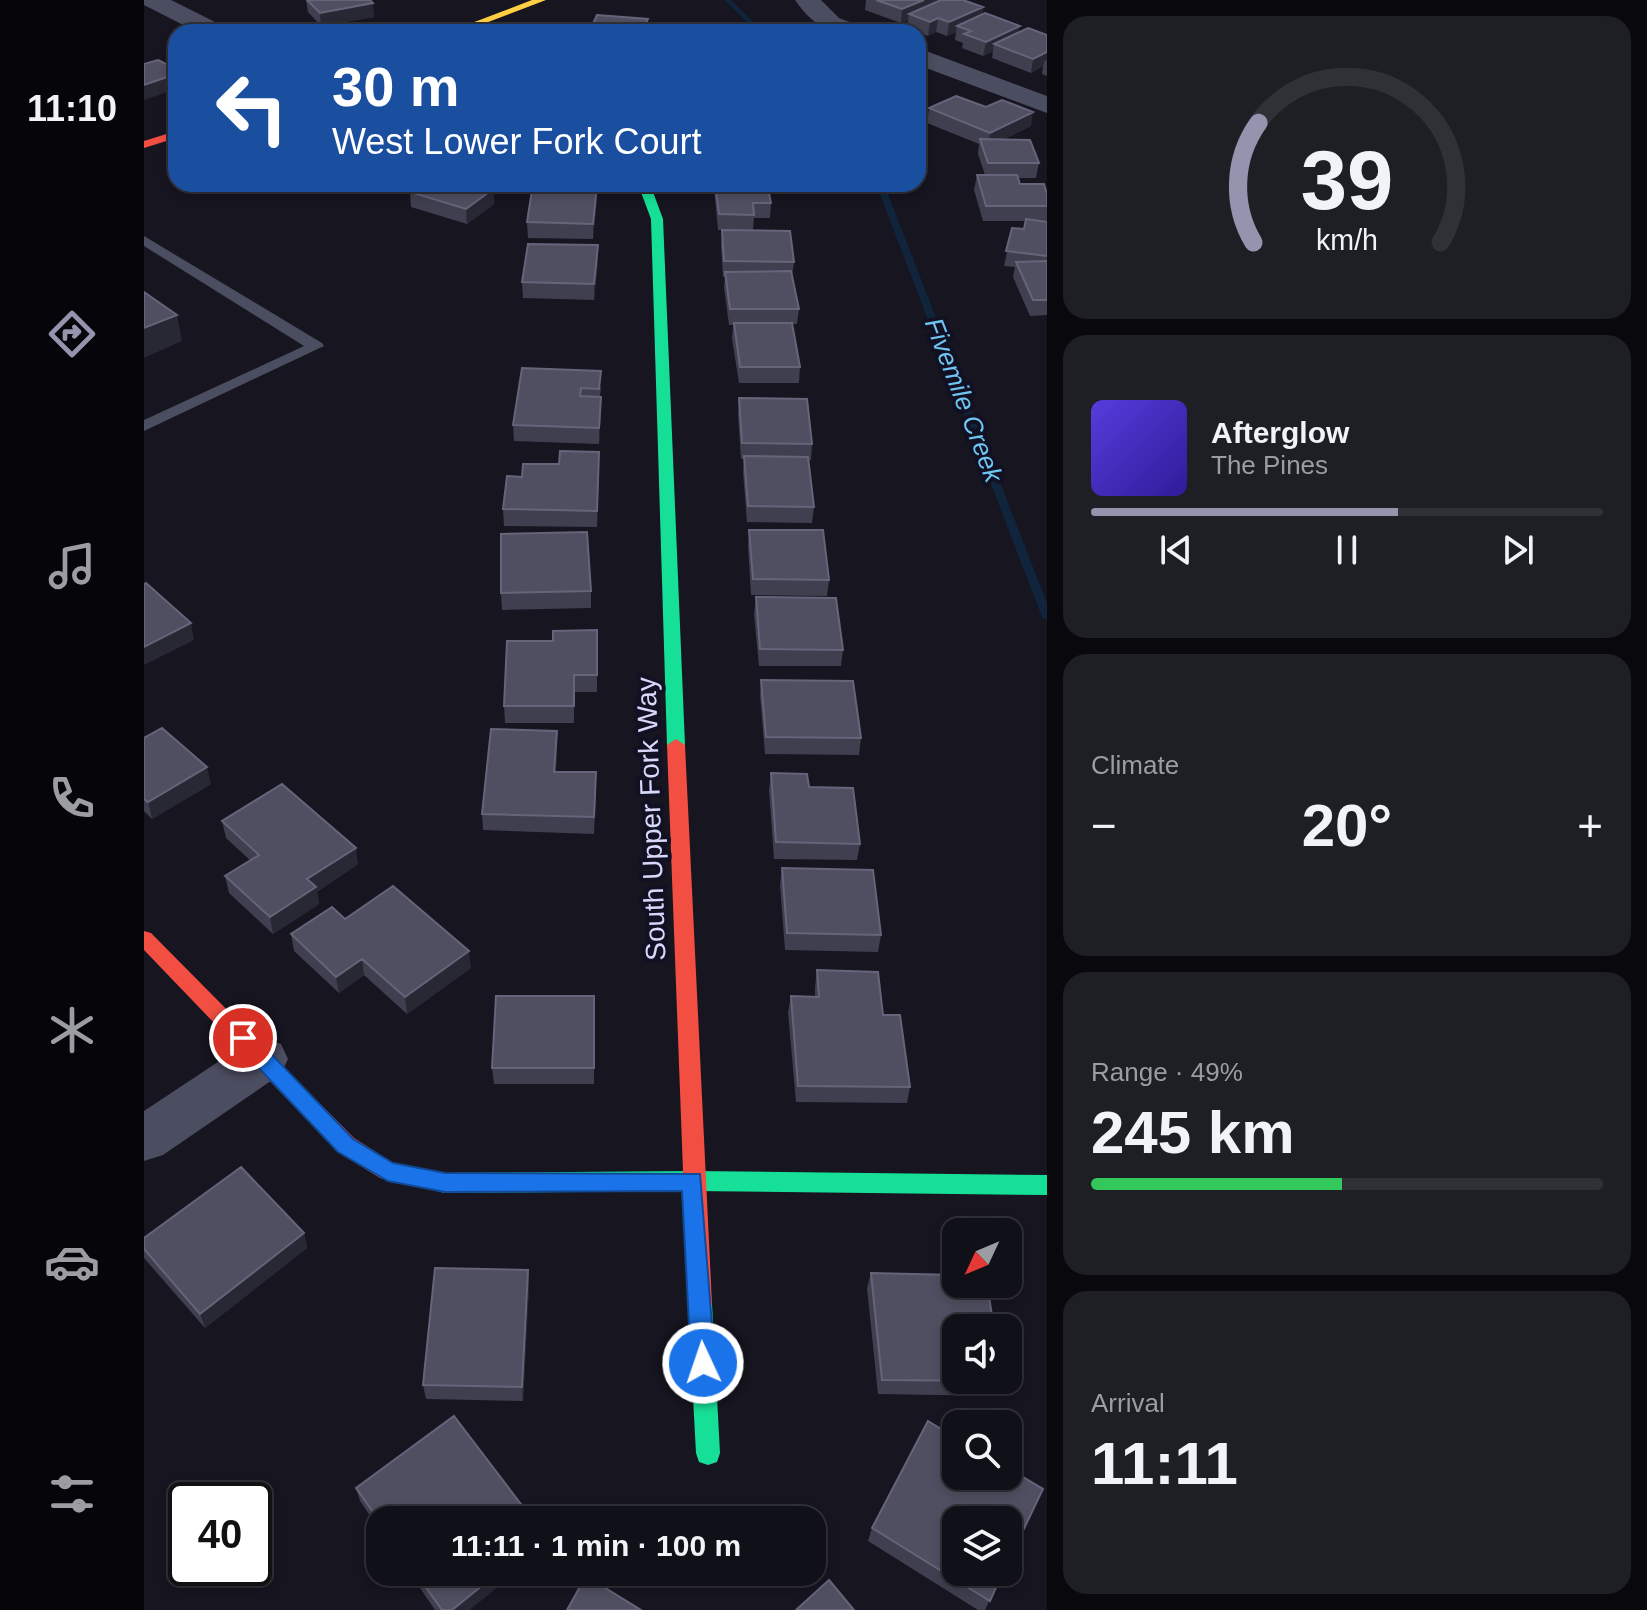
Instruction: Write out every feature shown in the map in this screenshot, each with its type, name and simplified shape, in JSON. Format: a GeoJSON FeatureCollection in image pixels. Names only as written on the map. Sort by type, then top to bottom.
{"type":"FeatureCollection","features":[{"type":"Feature","properties":{"kind":"street"},"geometry":{"type":"LineString","coordinates":[[152,0],[200,24]]}},
{"type":"Feature","properties":{"kind":"street"},"geometry":{"type":"LineString","coordinates":[[475,24],[541,0]]}},
{"type":"Feature","properties":{"kind":"street"},"geometry":{"type":"LineString","coordinates":[[807,0],[833,24]]}},
{"type":"Feature","properties":{"kind":"street"},"geometry":{"type":"LineString","coordinates":[[926,59],[1047,105]]}},
{"type":"Feature","properties":{"kind":"street"},"geometry":{"type":"LineString","coordinates":[[144,145],[168,137]]}},
{"type":"Feature","properties":{"kind":"street","name":"South Upper Fork Way"},"geometry":{"type":"LineString","coordinates":[[647,192],[657,219],[693,1181],[708,1453]]}},
{"type":"Feature","properties":{"kind":"street"},"geometry":{"type":"LineString","coordinates":[[144,938],[346,1145],[388,1171],[445,1183],[693,1181],[1047,1185]]}},
{"type":"Feature","properties":{"kind":"street"},"geometry":{"type":"LineString","coordinates":[[144,1139],[263,1059]]}},
{"type":"Feature","properties":{"kind":"lane"},"geometry":{"type":"LineString","coordinates":[[144,240],[316,346],[144,426]]}},
{"type":"Feature","properties":{"kind":"building"},"geometry":{"type":"Polygon","coordinates":[[[307,0],[370,0],[373,3],[320,13],[307,0]]]}},
{"type":"Feature","properties":{"kind":"building"},"geometry":{"type":"Polygon","coordinates":[[[876,0],[924,0],[902,9],[876,0]]]}},
{"type":"Feature","properties":{"kind":"building"},"geometry":{"type":"Polygon","coordinates":[[[941,0],[963,0],[983,7],[949,22],[938,18],[930,22],[909,14],[941,0]]]}},
{"type":"Feature","properties":{"kind":"building"},"geometry":{"type":"Polygon","coordinates":[[[985,13],[1020,26],[986,42],[964,34],[971,31],[957,26],[985,13]]]}},
{"type":"Feature","properties":{"kind":"building"},"geometry":{"type":"Polygon","coordinates":[[[597,15],[648,19],[646,24],[593,24],[597,15]]]}},
{"type":"Feature","properties":{"kind":"building"},"geometry":{"type":"Polygon","coordinates":[[[1028,28],[1047,35],[1047,52],[1033,59],[994,44],[1028,28]]]}},
{"type":"Feature","properties":{"kind":"building"},"geometry":{"type":"Polygon","coordinates":[[[158,60],[168,65],[168,77],[144,85],[144,64],[158,60]]]}},
{"type":"Feature","properties":{"kind":"building"},"geometry":{"type":"Polygon","coordinates":[[[956,96],[986,107],[1002,100],[1033,112],[990,133],[929,108],[956,96]]]}},
{"type":"Feature","properties":{"kind":"building"},"geometry":{"type":"Polygon","coordinates":[[[980,139],[1030,140],[1039,163],[988,163],[980,139]]]}},
{"type":"Feature","properties":{"kind":"building"},"geometry":{"type":"Polygon","coordinates":[[[977,175],[1017,175],[1020,184],[1044,184],[1047,206],[986,206],[977,175]]]}},
{"type":"Feature","properties":{"kind":"building"},"geometry":{"type":"Polygon","coordinates":[[[410,192],[489,192],[466,209],[410,192]]]}},
{"type":"Feature","properties":{"kind":"building"},"geometry":{"type":"Polygon","coordinates":[[[532,192],[596,192],[593,224],[527,222],[532,192]]]}},
{"type":"Feature","properties":{"kind":"building"},"geometry":{"type":"Polygon","coordinates":[[[716,192],[769,192],[771,203],[753,203],[754,215],[719,214],[716,192]]]}},
{"type":"Feature","properties":{"kind":"building"},"geometry":{"type":"Polygon","coordinates":[[[1026,219],[1047,222],[1047,256],[1006,251],[1012,228],[1024,229],[1026,219]]]}},
{"type":"Feature","properties":{"kind":"building"},"geometry":{"type":"Polygon","coordinates":[[[722,230],[790,231],[794,262],[724,261],[722,230]]]}},
{"type":"Feature","properties":{"kind":"building"},"geometry":{"type":"Polygon","coordinates":[[[528,244],[598,245],[594,284],[522,282],[528,244]]]}},
{"type":"Feature","properties":{"kind":"building"},"geometry":{"type":"Polygon","coordinates":[[[1047,261],[1047,300],[1033,300],[1016,262],[1047,261]]]}},
{"type":"Feature","properties":{"kind":"building"},"geometry":{"type":"Polygon","coordinates":[[[791,271],[799,309],[730,309],[725,272],[791,271]]]}},
{"type":"Feature","properties":{"kind":"building"},"geometry":{"type":"Polygon","coordinates":[[[144,292],[177,315],[144,328],[144,292]]]}},
{"type":"Feature","properties":{"kind":"building"},"geometry":{"type":"Polygon","coordinates":[[[734,323],[792,323],[800,367],[740,367],[734,323]]]}},
{"type":"Feature","properties":{"kind":"building"},"geometry":{"type":"Polygon","coordinates":[[[522,368],[601,371],[599,389],[581,388],[580,396],[601,397],[599,428],[513,425],[522,368]]]}},
{"type":"Feature","properties":{"kind":"building"},"geometry":{"type":"Polygon","coordinates":[[[739,398],[807,399],[812,444],[742,443],[739,398]]]}},
{"type":"Feature","properties":{"kind":"building"},"geometry":{"type":"Polygon","coordinates":[[[560,451],[599,452],[597,511],[503,509],[507,476],[522,477],[523,464],[559,464],[560,451]]]}},
{"type":"Feature","properties":{"kind":"building"},"geometry":{"type":"Polygon","coordinates":[[[744,456],[808,457],[814,507],[748,506],[744,456]]]}},
{"type":"Feature","properties":{"kind":"building"},"geometry":{"type":"Polygon","coordinates":[[[749,530],[823,530],[829,580],[753,579],[749,530]]]}},
{"type":"Feature","properties":{"kind":"building"},"geometry":{"type":"Polygon","coordinates":[[[587,532],[591,591],[501,593],[501,534],[587,532]]]}},
{"type":"Feature","properties":{"kind":"building"},"geometry":{"type":"Polygon","coordinates":[[[144,584],[191,623],[144,647],[144,584]]]}},
{"type":"Feature","properties":{"kind":"building"},"geometry":{"type":"Polygon","coordinates":[[[756,597],[836,598],[843,650],[760,649],[756,597]]]}},
{"type":"Feature","properties":{"kind":"building"},"geometry":{"type":"Polygon","coordinates":[[[597,630],[597,675],[574,675],[574,706],[504,706],[507,641],[553,641],[553,631],[597,630]]]}},
{"type":"Feature","properties":{"kind":"building"},"geometry":{"type":"Polygon","coordinates":[[[761,680],[853,681],[861,738],[766,737],[761,680]]]}},
{"type":"Feature","properties":{"kind":"building"},"geometry":{"type":"Polygon","coordinates":[[[162,728],[207,767],[148,802],[144,799],[144,738],[162,728]]]}},
{"type":"Feature","properties":{"kind":"building"},"geometry":{"type":"Polygon","coordinates":[[[491,729],[557,731],[554,772],[596,772],[594,817],[482,814],[491,729]]]}},
{"type":"Feature","properties":{"kind":"building"},"geometry":{"type":"Polygon","coordinates":[[[771,773],[807,774],[809,787],[853,788],[860,844],[776,842],[771,773]]]}},
{"type":"Feature","properties":{"kind":"building"},"geometry":{"type":"Polygon","coordinates":[[[282,784],[356,848],[307,879],[316,887],[270,917],[225,876],[259,855],[222,821],[282,784]]]}},
{"type":"Feature","properties":{"kind":"building"},"geometry":{"type":"Polygon","coordinates":[[[782,868],[873,870],[881,935],[787,933],[782,868]]]}},
{"type":"Feature","properties":{"kind":"building"},"geometry":{"type":"Polygon","coordinates":[[[393,886],[469,951],[405,997],[362,959],[336,977],[291,934],[332,907],[345,919],[393,886]]]}},
{"type":"Feature","properties":{"kind":"building"},"geometry":{"type":"Polygon","coordinates":[[[817,970],[878,972],[883,1015],[900,1015],[910,1087],[798,1086],[791,996],[819,997],[817,970]]]}},
{"type":"Feature","properties":{"kind":"building"},"geometry":{"type":"Polygon","coordinates":[[[496,996],[594,996],[594,1068],[492,1068],[496,996]]]}},
{"type":"Feature","properties":{"kind":"building"},"geometry":{"type":"Polygon","coordinates":[[[241,1167],[304,1233],[200,1314],[144,1249],[144,1238],[241,1167]]]}},
{"type":"Feature","properties":{"kind":"building"},"geometry":{"type":"Polygon","coordinates":[[[435,1268],[528,1270],[522,1387],[423,1385],[435,1268]]]}},
{"type":"Feature","properties":{"kind":"building"},"geometry":{"type":"Polygon","coordinates":[[[871,1273],[942,1275],[942,1298],[989,1298],[992,1314],[942,1314],[942,1380],[882,1380],[871,1273]]]}},
{"type":"Feature","properties":{"kind":"building"},"geometry":{"type":"Polygon","coordinates":[[[454,1416],[522,1506],[369,1506],[356,1488],[454,1416]]]}},
{"type":"Feature","properties":{"kind":"building"},"geometry":{"type":"Polygon","coordinates":[[[928,1421],[942,1430],[942,1490],[1022,1490],[1022,1476],[1043,1489],[1022,1533],[1022,1506],[942,1506],[942,1571],[872,1528],[928,1421]]]}},
{"type":"Feature","properties":{"kind":"building"},"geometry":{"type":"Polygon","coordinates":[[[829,1580],[854,1610],[796,1610],[826,1586],[829,1580]]]}},
{"type":"Feature","properties":{"kind":"building"},"geometry":{"type":"Polygon","coordinates":[[[425,1586],[482,1586],[452,1610],[442,1610],[425,1586]]]}},
{"type":"Feature","properties":{"kind":"building"},"geometry":{"type":"Polygon","coordinates":[[[580,1586],[602,1586],[641,1610],[567,1610],[580,1586]]]}},
{"type":"Feature","properties":{"kind":"building"},"geometry":{"type":"Polygon","coordinates":[[[966,1586],[997,1586],[990,1601],[966,1586]]]}},
{"type":"Feature","properties":{"kind":"waterway","name":"Fivemile Creek"},"geometry":{"type":"LineString","coordinates":[[727,0],[752,24]]}},
{"type":"Feature","properties":{"kind":"waterway","name":"Fivemile Creek"},"geometry":{"type":"LineString","coordinates":[[883,192],[1047,617]]}},
{"type":"Feature","properties":{"kind":"traffic: fast"},"geometry":{"type":"LineString","coordinates":[[647,192],[657,219],[676,745]]}},
{"type":"Feature","properties":{"kind":"traffic: fast"},"geometry":{"type":"LineString","coordinates":[[412,1176],[445,1183],[693,1181],[1047,1185]]}},
{"type":"Feature","properties":{"kind":"traffic: fast"},"geometry":{"type":"LineString","coordinates":[[700,1304],[708,1453]]}},
{"type":"Feature","properties":{"kind":"traffic: slow"},"geometry":{"type":"LineString","coordinates":[[475,24],[541,0]]}},
{"type":"Feature","properties":{"kind":"traffic: jam"},"geometry":{"type":"LineString","coordinates":[[144,145],[168,137]]}},
{"type":"Feature","properties":{"kind":"traffic: jam"},"geometry":{"type":"LineString","coordinates":[[676,745],[700,1304]]}},
{"type":"Feature","properties":{"kind":"traffic: jam"},"geometry":{"type":"LineString","coordinates":[[144,938],[346,1145],[388,1171],[412,1176]]}},
{"type":"Feature","properties":{"kind":"route"},"geometry":{"type":"LineString","coordinates":[[243,1038],[346,1145],[388,1171],[445,1183],[693,1181],[703,1363]]}}]}
